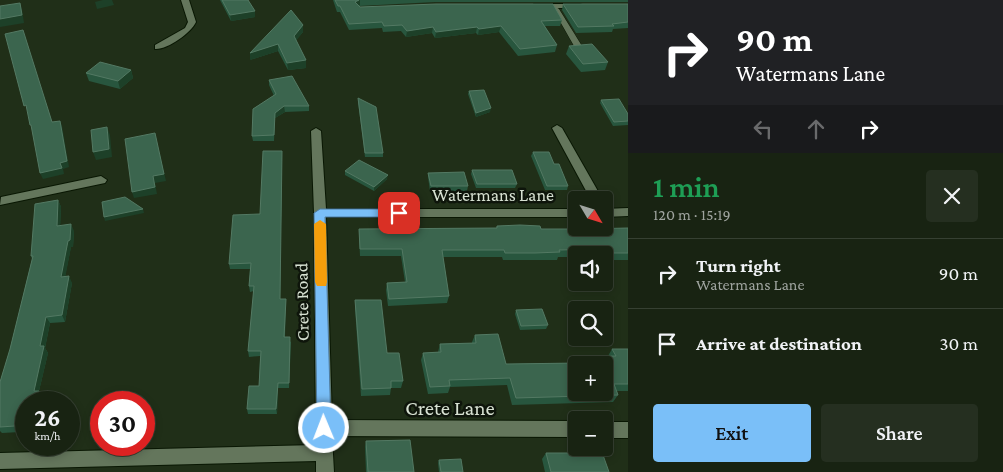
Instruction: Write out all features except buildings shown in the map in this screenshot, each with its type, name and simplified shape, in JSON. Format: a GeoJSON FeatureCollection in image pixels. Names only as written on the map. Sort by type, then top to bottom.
{"type":"FeatureCollection","features":[{"type":"Feature","properties":{"kind":"street"},"geometry":{"type":"LineString","coordinates":[[158,47],[188,30],[192,22],[185,0]]}},
{"type":"Feature","properties":{"kind":"street"},"geometry":{"type":"LineString","coordinates":[[524,6],[589,6]]}},
{"type":"Feature","properties":{"kind":"street"},"geometry":{"type":"LineString","coordinates":[[557,128],[592,191]]}},
{"type":"Feature","properties":{"kind":"street","name":"Crete Road"},"geometry":{"type":"LineString","coordinates":[[316,131],[320,213],[325,472]]}},
{"type":"Feature","properties":{"kind":"street"},"geometry":{"type":"LineString","coordinates":[[0,200],[101,180]]}},
{"type":"Feature","properties":{"kind":"street"},"geometry":{"type":"LineString","coordinates":[[613,213],[628,212]]}},
{"type":"Feature","properties":{"kind":"street","name":"Watermans Lane"},"geometry":{"type":"LineString","coordinates":[[320,213],[568,213]]}},
{"type":"Feature","properties":{"kind":"street","name":"Crete Lane"},"geometry":{"type":"LineString","coordinates":[[324,428],[568,430]]}},
{"type":"Feature","properties":{"kind":"street"},"geometry":{"type":"LineString","coordinates":[[613,430],[628,430]]}},
{"type":"Feature","properties":{"kind":"street"},"geometry":{"type":"LineString","coordinates":[[0,461],[324,453]]}},
{"type":"Feature","properties":{"kind":"lane"},"geometry":{"type":"LineString","coordinates":[[554,6],[578,46]]}},
{"type":"Feature","properties":{"kind":"slow traffic"},"geometry":{"type":"LineString","coordinates":[[320,224],[321,282]]}},
{"type":"Feature","properties":{"kind":"route"},"geometry":{"type":"LineString","coordinates":[[324,428],[320,213],[399,213]]}}]}
